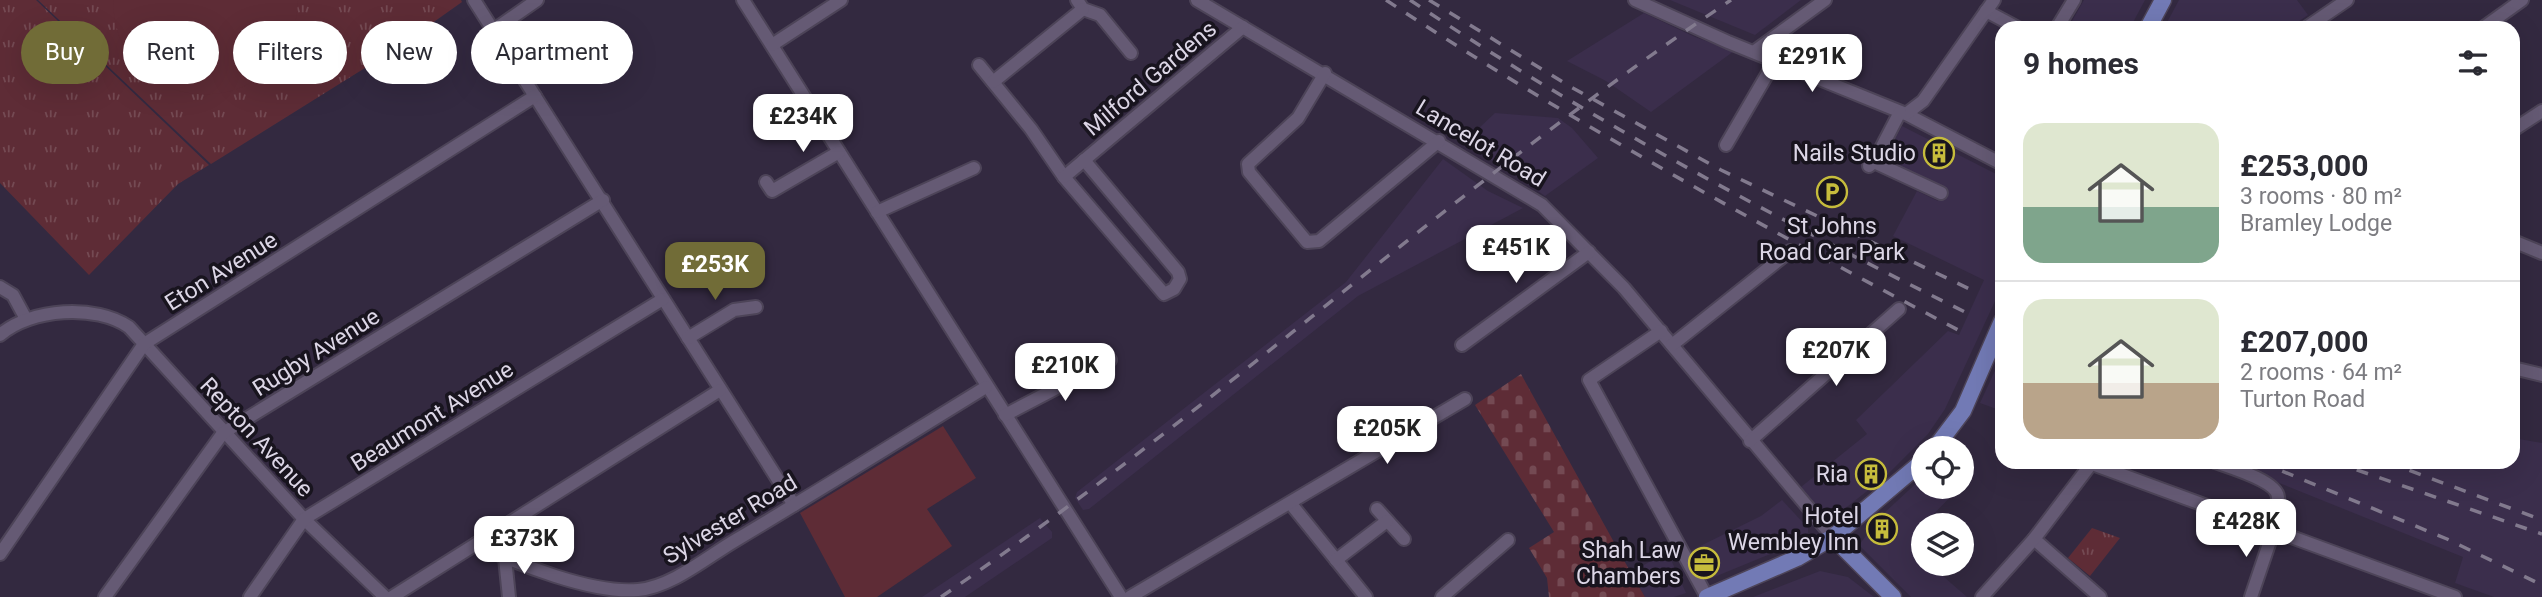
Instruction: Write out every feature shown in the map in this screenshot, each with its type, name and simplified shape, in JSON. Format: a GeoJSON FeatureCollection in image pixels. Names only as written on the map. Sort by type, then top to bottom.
{"type":"FeatureCollection","features":[{"type":"Feature","properties":{"kind":"main road"},"geometry":{"type":"LineString","coordinates":[[2152,21],[2162,0]]}},
{"type":"Feature","properties":{"kind":"main road"},"geometry":{"type":"LineString","coordinates":[[1944,436],[1963,411],[1995,340]]}},
{"type":"Feature","properties":{"kind":"main road"},"geometry":{"type":"LineString","coordinates":[[1707,597],[1797,558],[1833,537],[1911,471]]}},
{"type":"Feature","properties":{"kind":"main road"},"geometry":{"type":"LineString","coordinates":[[1833,537],[1893,597]]}},
{"type":"Feature","properties":{"kind":"street"},"geometry":{"type":"LineString","coordinates":[[474,0],[488,21]]}},
{"type":"Feature","properties":{"kind":"street"},"geometry":{"type":"LineString","coordinates":[[507,21],[537,0]]}},
{"type":"Feature","properties":{"kind":"street"},"geometry":{"type":"LineString","coordinates":[[743,0],[1121,597]]}},
{"type":"Feature","properties":{"kind":"street"},"geometry":{"type":"LineString","coordinates":[[772,45],[841,0]]}},
{"type":"Feature","properties":{"kind":"street","name":"Lancelot Road"},"geometry":{"type":"LineString","coordinates":[[1198,0],[1325,73],[1542,205],[1661,331],[1750,441],[1833,537]]}},
{"type":"Feature","properties":{"kind":"street"},"geometry":{"type":"LineString","coordinates":[[1635,0],[1774,61],[1903,113],[1995,160]]}},
{"type":"Feature","properties":{"kind":"street"},"geometry":{"type":"LineString","coordinates":[[1755,51],[1825,0]]}},
{"type":"Feature","properties":{"kind":"street"},"geometry":{"type":"LineString","coordinates":[[2061,21],[2074,0]]}},
{"type":"Feature","properties":{"kind":"street"},"geometry":{"type":"LineString","coordinates":[[2316,21],[2347,0]]}},
{"type":"Feature","properties":{"kind":"street"},"geometry":{"type":"LineString","coordinates":[[2493,21],[2522,0]]}},
{"type":"Feature","properties":{"kind":"street"},"geometry":{"type":"LineString","coordinates":[[993,82],[1080,4],[1100,15],[1131,53]]}},
{"type":"Feature","properties":{"kind":"street"},"geometry":{"type":"LineString","coordinates":[[1941,193],[1872,164],[1903,113],[1923,101],[1990,5],[2009,21]]}},
{"type":"Feature","properties":{"kind":"street","name":"Milford Gardens"},"geometry":{"type":"LineString","coordinates":[[1064,177],[1243,27]]}},
{"type":"Feature","properties":{"kind":"street"},"geometry":{"type":"LineString","coordinates":[[1726,145],[1774,61]]}},
{"type":"Feature","properties":{"kind":"street","name":"Milford Gardens"},"geometry":{"type":"LineString","coordinates":[[979,65],[1031,129],[1064,177],[1164,294],[1174,289],[1180,279],[1178,272],[1084,160]]}},
{"type":"Feature","properties":{"kind":"street"},"geometry":{"type":"LineString","coordinates":[[1325,73],[1298,118],[1248,164],[1250,172],[1307,242],[1319,241],[1439,141]]}},
{"type":"Feature","properties":{"kind":"street"},"geometry":{"type":"LineString","coordinates":[[528,84],[794,505]]}},
{"type":"Feature","properties":{"kind":"street","name":"Eton Avenue"},"geometry":{"type":"LineString","coordinates":[[0,554],[144,344],[535,96]]}},
{"type":"Feature","properties":{"kind":"street"},"geometry":{"type":"LineString","coordinates":[[2520,125],[2542,111]]}},
{"type":"Feature","properties":{"kind":"street"},"geometry":{"type":"LineString","coordinates":[[771,191],[838,152]]}},
{"type":"Feature","properties":{"kind":"street"},"geometry":{"type":"LineString","coordinates":[[877,212],[974,168]]}},
{"type":"Feature","properties":{"kind":"street","name":"Rugby Avenue"},"geometry":{"type":"LineString","coordinates":[[105,597],[223,433],[603,200]]}},
{"type":"Feature","properties":{"kind":"street"},"geometry":{"type":"LineString","coordinates":[[2520,244],[2542,253]]}},
{"type":"Feature","properties":{"kind":"street"},"geometry":{"type":"LineString","coordinates":[[1672,345],[1790,251]]}},
{"type":"Feature","properties":{"kind":"street"},"geometry":{"type":"LineString","coordinates":[[1462,345],[1589,252]]}},
{"type":"Feature","properties":{"kind":"street"},"geometry":{"type":"LineString","coordinates":[[0,287],[13,295],[26,319],[0,335]]}},
{"type":"Feature","properties":{"kind":"street","name":"Beaumont Avenue"},"geometry":{"type":"LineString","coordinates":[[250,597],[304,519],[663,299]]}},
{"type":"Feature","properties":{"kind":"street"},"geometry":{"type":"LineString","coordinates":[[688,338],[734,310],[756,307]]}},
{"type":"Feature","properties":{"kind":"street"},"geometry":{"type":"LineString","coordinates":[[1750,441],[1899,309]]}},
{"type":"Feature","properties":{"kind":"street","name":"Repton Avenue"},"geometry":{"type":"LineString","coordinates":[[26,319],[97,312],[114,317],[129,327],[304,519],[386,597]]}},
{"type":"Feature","properties":{"kind":"street"},"geometry":{"type":"LineString","coordinates":[[1661,331],[1588,380],[1707,597]]}},
{"type":"Feature","properties":{"kind":"street"},"geometry":{"type":"LineString","coordinates":[[1005,415],[1110,360]]}},
{"type":"Feature","properties":{"kind":"street"},"geometry":{"type":"LineString","coordinates":[[2520,370],[2542,375]]}},
{"type":"Feature","properties":{"kind":"street","name":"Sylvester Road"},"geometry":{"type":"LineString","coordinates":[[476,544],[505,558],[613,594],[658,585],[986,387]]}},
{"type":"Feature","properties":{"kind":"street"},"geometry":{"type":"LineString","coordinates":[[392,597],[720,390]]}},
{"type":"Feature","properties":{"kind":"street"},"geometry":{"type":"LineString","coordinates":[[1130,597],[1465,399]]}},
{"type":"Feature","properties":{"kind":"street"},"geometry":{"type":"LineString","coordinates":[[1982,597],[2034,539],[2085,469]]}},
{"type":"Feature","properties":{"kind":"street"},"geometry":{"type":"LineString","coordinates":[[2105,469],[2455,597]]}},
{"type":"Feature","properties":{"kind":"street"},"geometry":{"type":"LineString","coordinates":[[2232,469],[2269,484],[2277,491],[2278,499],[2251,597]]}},
{"type":"Feature","properties":{"kind":"street"},"geometry":{"type":"LineString","coordinates":[[1291,504],[1366,597]]}},
{"type":"Feature","properties":{"kind":"street"},"geometry":{"type":"LineString","coordinates":[[1377,509],[1404,539]]}},
{"type":"Feature","properties":{"kind":"street"},"geometry":{"type":"LineString","coordinates":[[1336,559],[1387,521]]}},
{"type":"Feature","properties":{"kind":"street"},"geometry":{"type":"LineString","coordinates":[[2034,539],[2100,597]]}},
{"type":"Feature","properties":{"kind":"street"},"geometry":{"type":"LineString","coordinates":[[1442,597],[1508,541]]}},
{"type":"Feature","properties":{"kind":"street"},"geometry":{"type":"LineString","coordinates":[[505,558],[509,597]]}},
{"type":"Feature","properties":{"kind":"shaded area"},"geometry":{"type":"Polygon","coordinates":[[[1670,0],[1801,0],[1755,35],[1670,0]]]}},
{"type":"Feature","properties":{"kind":"shaded area"},"geometry":{"type":"Polygon","coordinates":[[[2084,0],[2145,0],[2134,21],[2072,21],[2084,0]]]}},
{"type":"Feature","properties":{"kind":"shaded area"},"geometry":{"type":"Polygon","coordinates":[[[2179,0],[2297,0],[2308,15],[2299,21],[2168,21],[2179,0]]]}},
{"type":"Feature","properties":{"kind":"shaded area"},"geometry":{"type":"Polygon","coordinates":[[[1644,13],[1695,37],[1734,51],[1651,112],[1606,81],[1567,61],[1644,13]]]}},
{"type":"Feature","properties":{"kind":"shaded area"},"geometry":{"type":"Polygon","coordinates":[[[1495,113],[1558,118],[1572,128],[1598,158],[1545,196],[1497,163],[1462,144],[1495,113]]]}},
{"type":"Feature","properties":{"kind":"shaded area"},"geometry":{"type":"Polygon","coordinates":[[[1902,126],[1995,173],[1995,301],[1945,409],[1928,434],[1911,436],[1911,451],[1885,477],[1834,517],[1825,516],[1801,487],[1867,434],[1856,420],[1948,331],[1959,335],[1984,280],[1893,236],[1917,191],[1938,201],[1944,189],[1883,161],[1902,126]]]}},
{"type":"Feature","properties":{"kind":"shaded area"},"geometry":{"type":"Polygon","coordinates":[[[1443,159],[1488,191],[1523,208],[1358,296],[1089,509],[1083,510],[1075,498],[1077,492],[1346,282],[1443,159]]]}},
{"type":"Feature","properties":{"kind":"shaded area"},"geometry":{"type":"Polygon","coordinates":[[[1995,370],[1995,408],[1980,403],[1995,370]]]}},
{"type":"Feature","properties":{"kind":"shaded area"},"geometry":{"type":"Polygon","coordinates":[[[2520,439],[2542,443],[2542,597],[2494,597],[2455,583],[2463,557],[2244,469],[2520,469],[2520,439]]]}},
{"type":"Feature","properties":{"kind":"shaded area"},"geometry":{"type":"Polygon","coordinates":[[[1911,488],[1911,499],[1948,499],[1935,513],[1911,513],[1911,576],[1943,576],[1967,597],[1911,597],[1859,545],[1882,515],[1911,488]]]}},
{"type":"Feature","properties":{"kind":"shaded area"},"geometry":{"type":"Polygon","coordinates":[[[1782,500],[1808,528],[1808,533],[1785,548],[1707,580],[1690,551],[1761,516],[1782,500]]]}},
{"type":"Feature","properties":{"kind":"shaded area"},"geometry":{"type":"Polygon","coordinates":[[[1040,518],[1052,532],[1052,538],[965,597],[922,597],[1040,518]]]}},
{"type":"Feature","properties":{"kind":"shaded area"},"geometry":{"type":"Polygon","coordinates":[[[1667,551],[1686,593],[1674,597],[1645,597],[1631,573],[1667,551]]]}},
{"type":"Feature","properties":{"kind":"shaded area"},"geometry":{"type":"Polygon","coordinates":[[[1820,571],[1848,577],[1874,597],[1753,597],[1820,571]]]}},
{"type":"Feature","properties":{"kind":"green space"},"geometry":{"type":"Polygon","coordinates":[[[0,0],[36,0],[58,21],[21,21],[21,84],[109,84],[109,70],[209,165],[178,184],[89,275],[0,183],[0,0]]]}},
{"type":"Feature","properties":{"kind":"green space"},"geometry":{"type":"Polygon","coordinates":[[[38,0],[462,2],[435,21],[361,21],[361,70],[347,79],[347,21],[233,21],[233,84],[339,84],[211,164],[127,84],[219,84],[219,21],[123,21],[123,81],[109,67],[109,21],[60,21],[38,0]]]}},
{"type":"Feature","properties":{"kind":"green space"},"geometry":{"type":"Polygon","coordinates":[[[113,0],[298,0],[294,21],[233,21],[233,84],[246,84],[238,89],[204,94],[171,88],[165,84],[219,84],[219,21],[123,21],[123,44],[113,0]]]}},
{"type":"Feature","properties":{"kind":"green space"},"geometry":{"type":"Polygon","coordinates":[[[1521,374],[1645,597],[1549,597],[1547,578],[1529,548],[1554,532],[1475,405],[1521,374]]]}},
{"type":"Feature","properties":{"kind":"green space"},"geometry":{"type":"Polygon","coordinates":[[[943,426],[976,478],[927,509],[952,546],[877,597],[845,597],[800,513],[943,426]]]}},
{"type":"Feature","properties":{"kind":"green space"},"geometry":{"type":"Polygon","coordinates":[[[2092,528],[2120,538],[2090,576],[2068,558],[2092,528]]]}},
{"type":"Feature","properties":{"kind":"railway"},"geometry":{"type":"LineString","coordinates":[[1386,0],[1526,89],[1669,173],[1960,331]]}},
{"type":"Feature","properties":{"kind":"railway"},"geometry":{"type":"LineString","coordinates":[[1410,0],[1614,127],[1826,242],[1969,314]]}},
{"type":"Feature","properties":{"kind":"railway"},"geometry":{"type":"LineString","coordinates":[[1429,0],[1571,87],[1721,170],[1978,293]]}},
{"type":"Feature","properties":{"kind":"railway"},"geometry":{"type":"LineString","coordinates":[[941,597],[1141,451],[1530,145],[1731,0]]}},
{"type":"Feature","properties":{"kind":"railway"},"geometry":{"type":"LineString","coordinates":[[2277,469],[2447,539],[2542,585]]}},
{"type":"Feature","properties":{"kind":"railway"},"geometry":{"type":"LineString","coordinates":[[2354,469],[2542,534]]}},
{"type":"Feature","properties":{"kind":"railway"},"geometry":{"type":"LineString","coordinates":[[2406,469],[2542,520]]}},
{"type":"Feature","properties":{"kind":"place","name":"Nails Studio"},"geometry":{"type":"Point","coordinates":[1939,153]}},
{"type":"Feature","properties":{"kind":"place","name":"St Johns Road Car Park"},"geometry":{"type":"Point","coordinates":[1832,192]}},
{"type":"Feature","properties":{"kind":"place","name":"Ria"},"geometry":{"type":"Point","coordinates":[1871,474]}},
{"type":"Feature","properties":{"kind":"place","name":"Hotel Wembley Inn"},"geometry":{"type":"Point","coordinates":[1882,529]}},
{"type":"Feature","properties":{"kind":"place","name":"Shah Law Chambers"},"geometry":{"type":"Point","coordinates":[1704,563]}}]}
